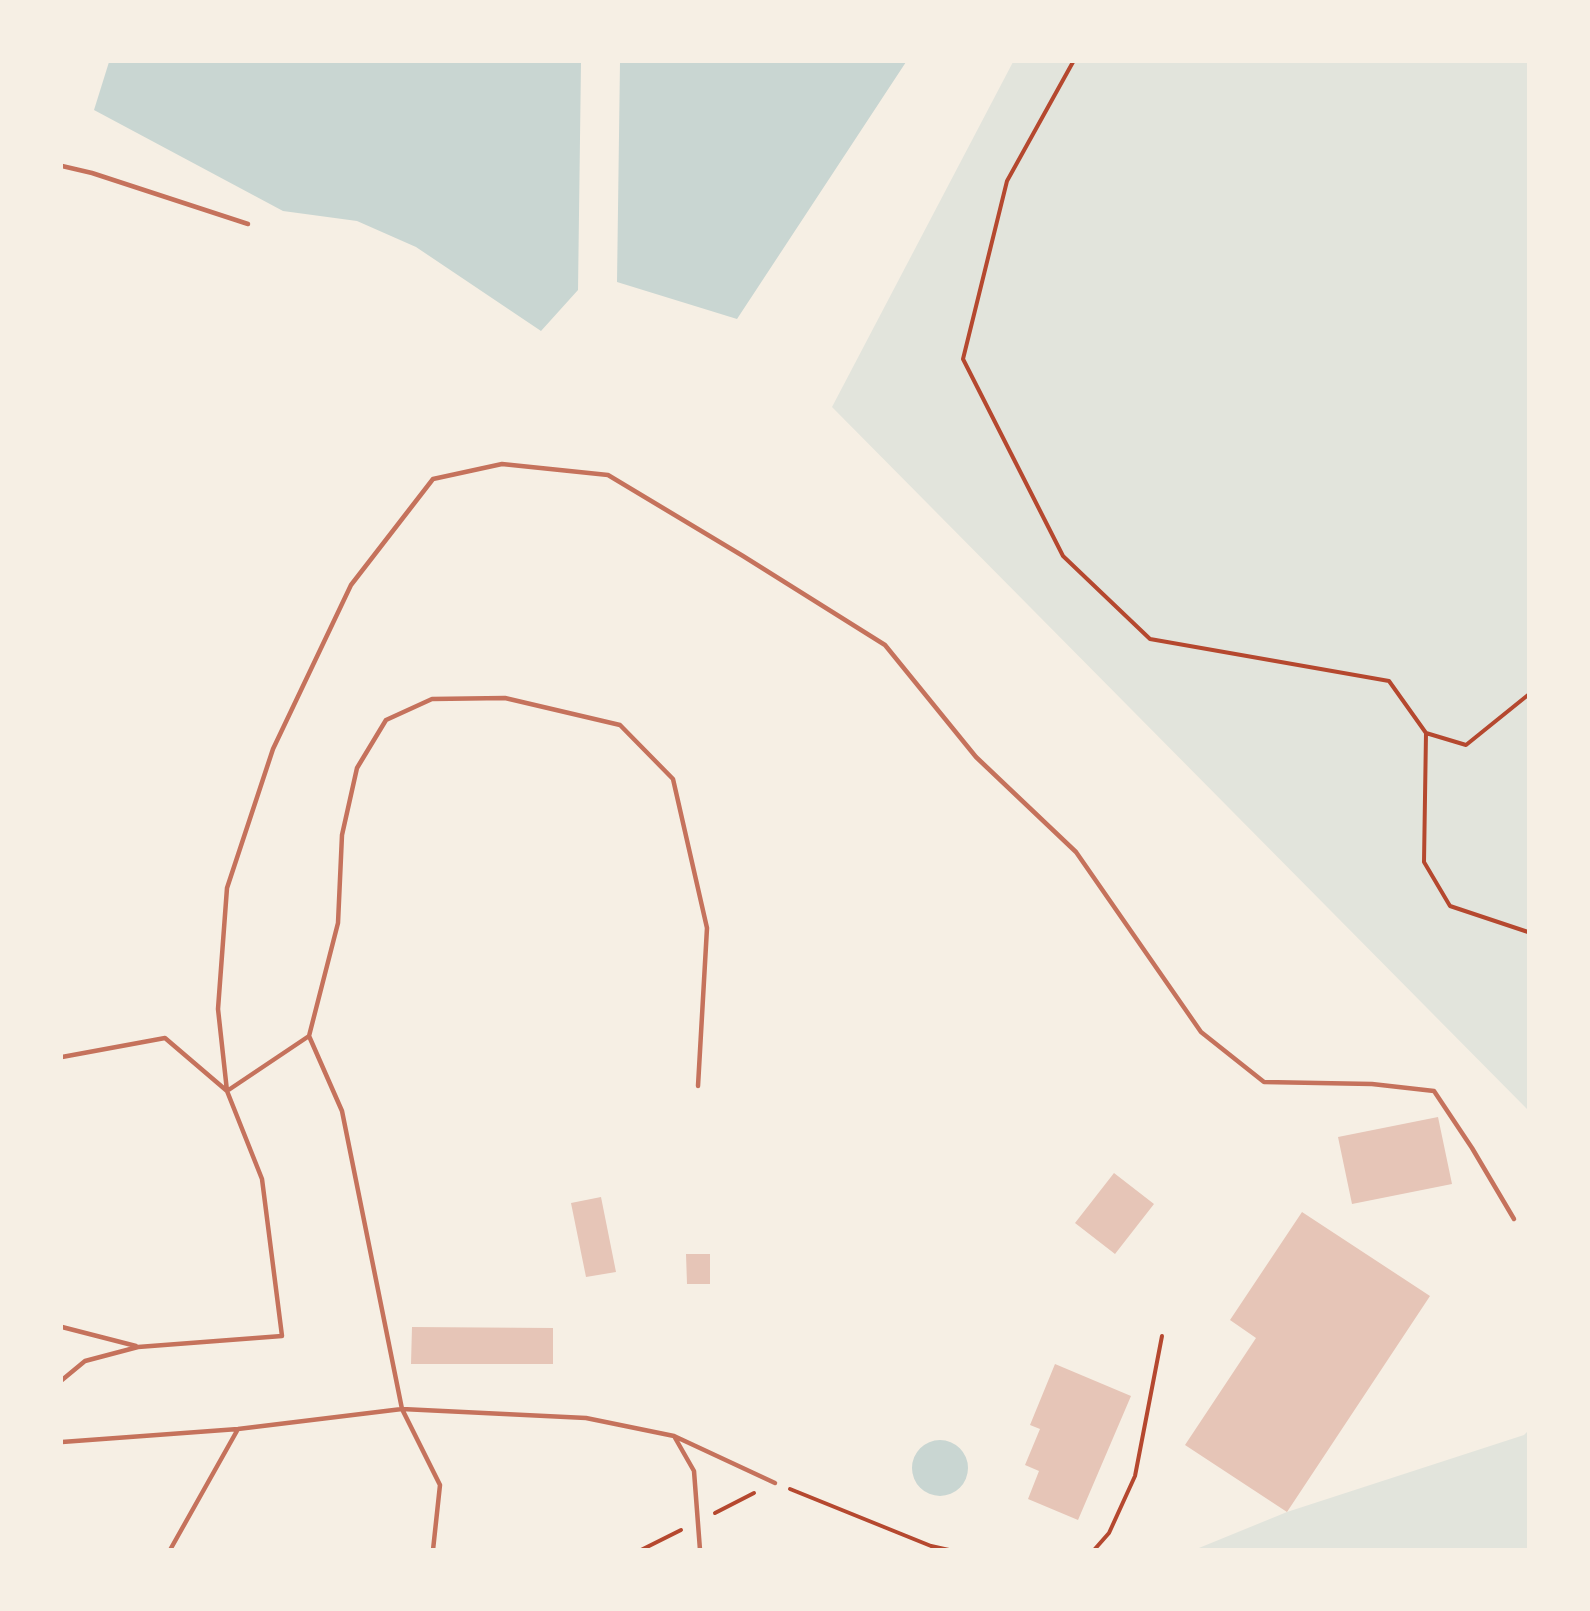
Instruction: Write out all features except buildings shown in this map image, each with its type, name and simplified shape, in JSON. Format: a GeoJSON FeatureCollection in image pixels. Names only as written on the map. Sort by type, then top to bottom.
{"type":"FeatureCollection","features":[{"type":"Feature","properties":{"kind":"lane"},"geometry":{"type":"LineString","coordinates":[[62,166],[92,173],[248,224]]}},
{"type":"Feature","properties":{"kind":"lane"},"geometry":{"type":"LineString","coordinates":[[62,1380],[85,1360],[138,1347],[282,1336],[262,1179],[227,1091],[218,1009],[227,888],[273,748],[351,585],[433,479],[502,464],[608,475],[885,645],[976,757],[1076,852],[1201,1032],[1264,1082],[1372,1084],[1434,1091],[1472,1148],[1514,1219]]}},
{"type":"Feature","properties":{"kind":"lane"},"geometry":{"type":"LineString","coordinates":[[433,1550],[440,1485],[402,1409],[342,1111],[309,1036],[338,923],[342,835],[357,768],[387,720],[432,699],[505,698],[620,725],[673,779],[706,928],[698,1086]]}},
{"type":"Feature","properties":{"kind":"lane"},"geometry":{"type":"LineString","coordinates":[[227,1091],[309,1036]]}},
{"type":"Feature","properties":{"kind":"lane"},"geometry":{"type":"LineString","coordinates":[[62,1057],[165,1038],[227,1091]]}},
{"type":"Feature","properties":{"kind":"lane"},"geometry":{"type":"LineString","coordinates":[[62,1327],[138,1347]]}},
{"type":"Feature","properties":{"kind":"lane"},"geometry":{"type":"LineString","coordinates":[[62,1442],[238,1429],[402,1409],[586,1418],[674,1436],[775,1483]]}},
{"type":"Feature","properties":{"kind":"lane"},"geometry":{"type":"LineString","coordinates":[[170,1550],[238,1429]]}},
{"type":"Feature","properties":{"kind":"lane"},"geometry":{"type":"LineString","coordinates":[[674,1436],[694,1471],[700,1550]]}},
{"type":"Feature","properties":{"kind":"path"},"geometry":{"type":"LineString","coordinates":[[1073,62],[1007,181],[963,359],[1063,556],[1150,639],[1389,681],[1426,733],[1424,862],[1450,906],[1528,932]]}},
{"type":"Feature","properties":{"kind":"path"},"geometry":{"type":"LineString","coordinates":[[1426,733],[1466,745],[1528,695]]}},
{"type":"Feature","properties":{"kind":"path"},"geometry":{"type":"LineString","coordinates":[[1094,1550],[1109,1533],[1135,1476],[1162,1336]]}},
{"type":"Feature","properties":{"kind":"path"},"geometry":{"type":"LineString","coordinates":[[641,1550],[775,1483],[930,1545],[949,1550]]}},
{"type":"Feature","properties":{"kind":"shaded area"},"geometry":{"type":"Polygon","coordinates":[[[109,62],[581,62],[578,290],[541,331],[416,247],[357,221],[283,211],[94,110],[109,62]]]}},
{"type":"Feature","properties":{"kind":"shaded area"},"geometry":{"type":"Polygon","coordinates":[[[620,62],[906,62],[737,319],[617,282],[620,62]]]}},
{"type":"Feature","properties":{"kind":"shaded area"},"geometry":{"type":"Polygon","coordinates":[[[1013,62],[1528,62],[1528,1110],[832,407],[1013,62]]]}},
{"type":"Feature","properties":{"kind":"shaded area"},"geometry":{"type":"Polygon","coordinates":[[[1528,1431],[1528,1549],[1194,1550],[1287,1512],[1524,1435],[1528,1431]]]}},
{"type":"Feature","properties":{"kind":"shaded area"},"geometry":{"type":"Polygon","coordinates":[[[934,1440],[946,1440],[956,1444],[964,1452],[968,1468],[964,1484],[956,1492],[946,1496],[934,1496],[924,1492],[916,1484],[912,1474],[912,1462],[916,1452],[924,1444],[934,1440]]]}}]}
